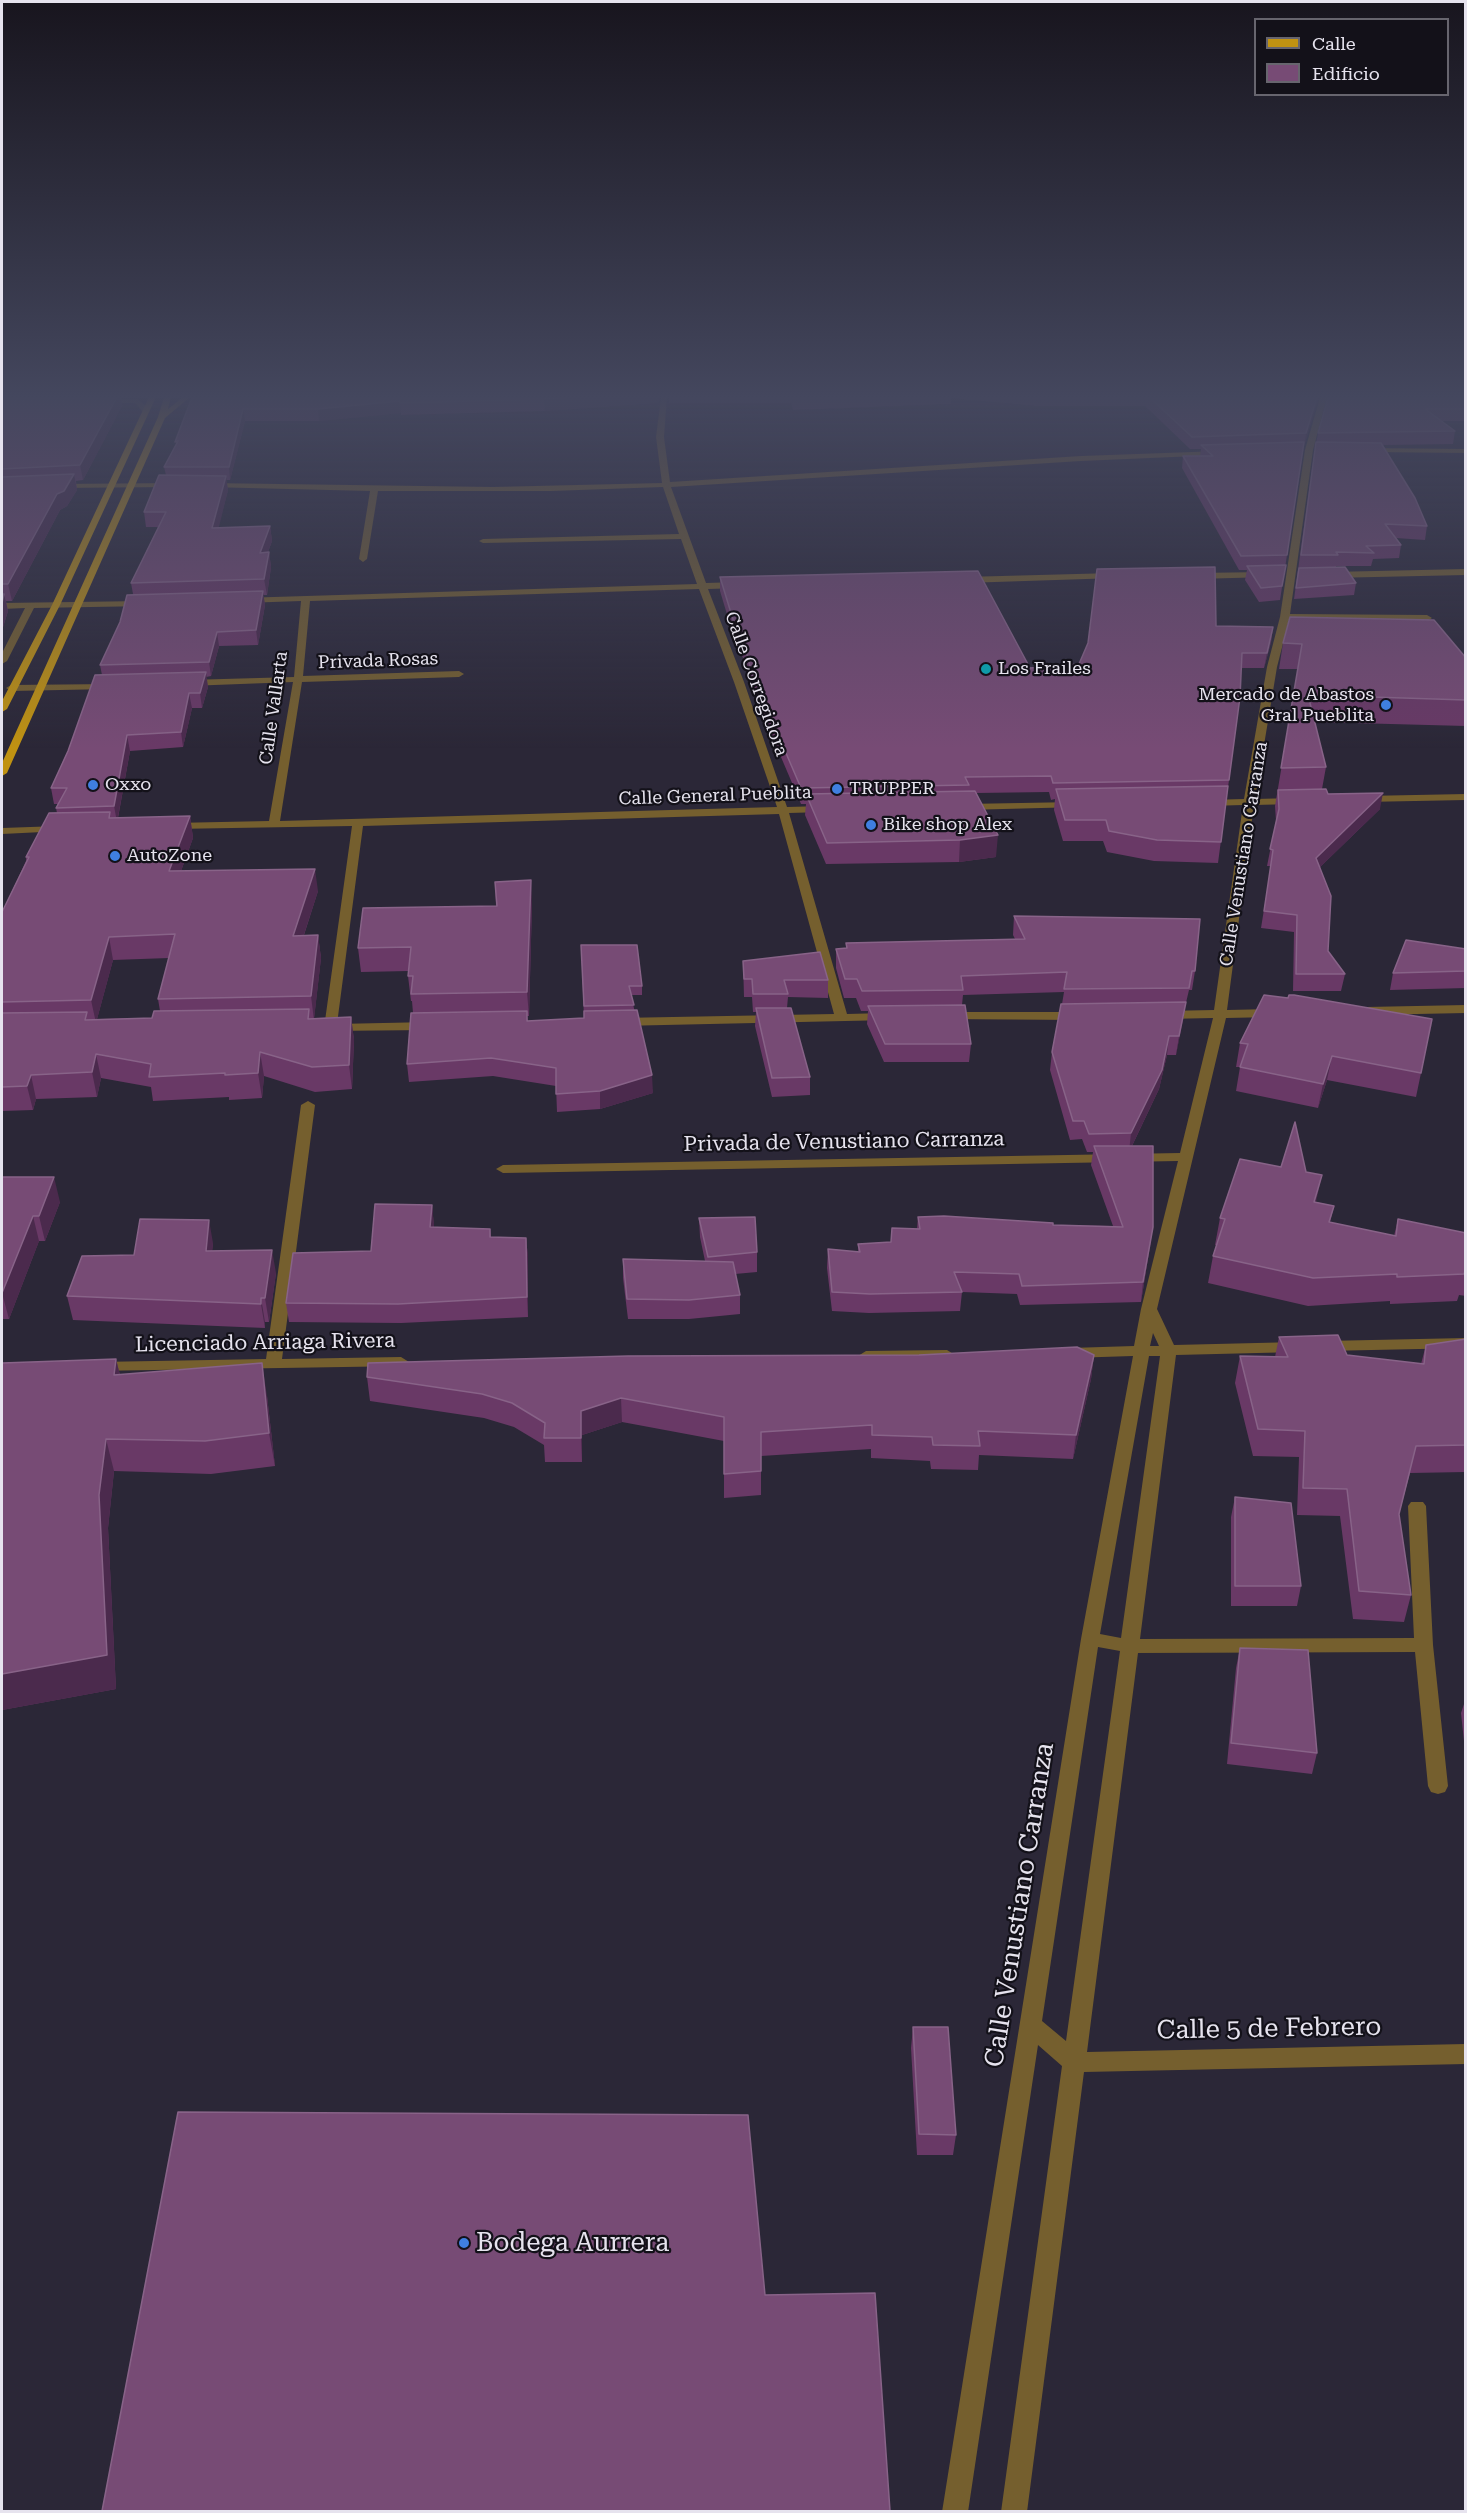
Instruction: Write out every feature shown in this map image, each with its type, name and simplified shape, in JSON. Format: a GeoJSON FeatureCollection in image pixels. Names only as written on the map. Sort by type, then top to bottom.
{"type":"FeatureCollection","features":[{"type":"Feature","properties":{"kind":"main road"},"geometry":{"type":"LineString","coordinates":[[2,709],[56,605],[98,514]]}},
{"type":"Feature","properties":{"kind":"main road"},"geometry":{"type":"LineString","coordinates":[[2,773],[118,514]]}},
{"type":"Feature","properties":{"kind":"street"},"geometry":{"type":"LineString","coordinates":[[363,559],[370,514]]}},
{"type":"Feature","properties":{"kind":"street","name":"Calle Corregidora"},"geometry":{"type":"LineString","coordinates":[[676,514],[704,586],[783,810],[841,1017]]}},
{"type":"Feature","properties":{"kind":"street","name":"Calle Venustiano Carranza"},"geometry":{"type":"LineString","coordinates":[[955,2511],[1089,1639],[1149,1309],[1220,1015],[1249,802],[1272,667],[1296,575],[1302,514]]}},
{"type":"Feature","properties":{"kind":"street"},"geometry":{"type":"LineString","coordinates":[[483,541],[683,536]]}},
{"type":"Feature","properties":{"kind":"street"},"geometry":{"type":"LineString","coordinates":[[1326,575],[1466,572]]}},
{"type":"Feature","properties":{"kind":"street"},"geometry":{"type":"LineString","coordinates":[[1190,576],[1296,575]]}},
{"type":"Feature","properties":{"kind":"street"},"geometry":{"type":"LineString","coordinates":[[949,580],[1122,576]]}},
{"type":"Feature","properties":{"kind":"street"},"geometry":{"type":"LineString","coordinates":[[237,600],[750,585]]}},
{"type":"Feature","properties":{"kind":"street","name":"Calle Vallarta"},"geometry":{"type":"LineString","coordinates":[[274,823],[298,680],[306,598]]}},
{"type":"Feature","properties":{"kind":"street"},"geometry":{"type":"LineString","coordinates":[[2,606],[157,603]]}},
{"type":"Feature","properties":{"kind":"street"},"geometry":{"type":"LineString","coordinates":[[2,661],[31,605]]}},
{"type":"Feature","properties":{"kind":"street"},"geometry":{"type":"LineString","coordinates":[[1285,617],[1427,618]]}},
{"type":"Feature","properties":{"kind":"street","name":"Privada Rosas"},"geometry":{"type":"LineString","coordinates":[[180,684],[459,674]]}},
{"type":"Feature","properties":{"kind":"street"},"geometry":{"type":"LineString","coordinates":[[11,688],[122,685]]}},
{"type":"Feature","properties":{"kind":"street"},"geometry":{"type":"LineString","coordinates":[[1352,800],[1466,796]]}},
{"type":"Feature","properties":{"kind":"street"},"geometry":{"type":"LineString","coordinates":[[1202,803],[1306,801]]}},
{"type":"Feature","properties":{"kind":"street"},"geometry":{"type":"LineString","coordinates":[[950,807],[1094,805]]}},
{"type":"Feature","properties":{"kind":"street","name":"Calle General Pueblita"},"geometry":{"type":"LineString","coordinates":[[165,826],[358,823],[831,809]]}},
{"type":"Feature","properties":{"kind":"street"},"geometry":{"type":"LineString","coordinates":[[358,823],[324,1028],[449,1025]]}},
{"type":"Feature","properties":{"kind":"street"},"geometry":{"type":"LineString","coordinates":[[2,831],[72,829]]}},
{"type":"Feature","properties":{"kind":"street"},"geometry":{"type":"LineString","coordinates":[[1349,1012],[1466,1009]]}},
{"type":"Feature","properties":{"kind":"street"},"geometry":{"type":"LineString","coordinates":[[1149,1015],[1290,1013]]}},
{"type":"Feature","properties":{"kind":"street"},"geometry":{"type":"LineString","coordinates":[[936,1016],[1090,1016]]}},
{"type":"Feature","properties":{"kind":"street"},"geometry":{"type":"LineString","coordinates":[[603,1022],[900,1017]]}},
{"type":"Feature","properties":{"kind":"street"},"geometry":{"type":"LineString","coordinates":[[273,1364],[308,1105]]}},
{"type":"Feature","properties":{"kind":"street","name":"Privada de Venustiano Carranza"},"geometry":{"type":"LineString","coordinates":[[503,1168],[1186,1157]]}},
{"type":"Feature","properties":{"kind":"street"},"geometry":{"type":"LineString","coordinates":[[1014,2511],[1169,1351],[1149,1309]]}},
{"type":"Feature","properties":{"kind":"street"},"geometry":{"type":"LineString","coordinates":[[1058,1353],[1466,1343]]}},
{"type":"Feature","properties":{"kind":"street"},"geometry":{"type":"LineString","coordinates":[[855,1356],[962,1354]]}},
{"type":"Feature","properties":{"kind":"street","name":"Licenciado Arriaga Rivera"},"geometry":{"type":"LineString","coordinates":[[84,1368],[416,1362]]}},
{"type":"Feature","properties":{"kind":"street"},"geometry":{"type":"LineString","coordinates":[[1418,1506],[1424,1645],[1438,1786]]}},
{"type":"Feature","properties":{"kind":"street"},"geometry":{"type":"LineString","coordinates":[[1089,1639],[1129,1646],[1424,1645]]}},
{"type":"Feature","properties":{"kind":"street"},"geometry":{"type":"LineString","coordinates":[[1029,2023],[1074,2061]]}},
{"type":"Feature","properties":{"kind":"street","name":"Calle 5 de Febrero"},"geometry":{"type":"LineString","coordinates":[[1074,2061],[1466,2054]]}},
{"type":"Feature","properties":{"kind":"building"},"geometry":{"type":"Polygon","coordinates":[[[2,514],[46,514],[8,584],[2,584],[2,514]]]}},
{"type":"Feature","properties":{"kind":"building"},"geometry":{"type":"Polygon","coordinates":[[[165,514],[216,514],[212,528],[270,526],[260,553],[269,552],[264,579],[131,583],[165,514]]]}},
{"type":"Feature","properties":{"kind":"building"},"geometry":{"type":"Polygon","coordinates":[[[1217,514],[1293,514],[1287,555],[1241,556],[1217,514]]]}},
{"type":"Feature","properties":{"kind":"building"},"geometry":{"type":"Polygon","coordinates":[[[1306,514],[1422,514],[1427,526],[1385,524],[1401,545],[1366,546],[1374,553],[1336,552],[1338,555],[1301,555],[1306,514]]]}},
{"type":"Feature","properties":{"kind":"building"},"geometry":{"type":"Polygon","coordinates":[[[1286,565],[1282,586],[1261,588],[1247,566],[1286,565]]]}},
{"type":"Feature","properties":{"kind":"building"},"geometry":{"type":"Polygon","coordinates":[[[1215,567],[1216,626],[1273,627],[1267,653],[1242,653],[1240,697],[1229,780],[1053,783],[1051,776],[965,777],[969,785],[801,788],[752,674],[745,647],[735,626],[720,577],[978,571],[1030,668],[1079,664],[1088,643],[1097,569],[1215,567]]]}},
{"type":"Feature","properties":{"kind":"building"},"geometry":{"type":"Polygon","coordinates":[[[1345,567],[1356,583],[1296,588],[1299,568],[1345,567]]]}},
{"type":"Feature","properties":{"kind":"building"},"geometry":{"type":"Polygon","coordinates":[[[263,591],[256,630],[217,632],[209,662],[100,665],[120,622],[127,595],[263,591]]]}},
{"type":"Feature","properties":{"kind":"building"},"geometry":{"type":"Polygon","coordinates":[[[1290,617],[1434,620],[1466,658],[1466,700],[1308,695],[1326,767],[1281,768],[1302,644],[1283,643],[1290,617]]]}},
{"type":"Feature","properties":{"kind":"building"},"geometry":{"type":"Polygon","coordinates":[[[206,672],[200,693],[189,693],[181,732],[127,735],[114,806],[56,808],[67,788],[51,788],[68,751],[95,675],[206,672]]]}},
{"type":"Feature","properties":{"kind":"building"},"geometry":{"type":"Polygon","coordinates":[[[1228,786],[1221,842],[1157,840],[1109,831],[1106,820],[1065,820],[1056,789],[1228,786]]]}},
{"type":"Feature","properties":{"kind":"building"},"geometry":{"type":"Polygon","coordinates":[[[1326,789],[1328,794],[1383,793],[1316,858],[1331,896],[1328,951],[1345,974],[1296,974],[1297,915],[1264,911],[1273,850],[1270,849],[1279,809],[1278,790],[1326,789]]]}},
{"type":"Feature","properties":{"kind":"building"},"geometry":{"type":"Polygon","coordinates":[[[975,791],[998,835],[960,840],[827,843],[806,794],[975,791]]]}},
{"type":"Feature","properties":{"kind":"building"},"geometry":{"type":"Polygon","coordinates":[[[110,812],[109,818],[190,816],[169,871],[315,869],[293,936],[318,935],[311,996],[158,999],[175,934],[109,937],[91,1000],[2,1002],[2,912],[29,857],[26,857],[49,813],[110,812]]]}},
{"type":"Feature","properties":{"kind":"building"},"geometry":{"type":"Polygon","coordinates":[[[531,880],[527,992],[411,994],[413,976],[408,976],[411,947],[358,948],[363,908],[497,906],[495,882],[531,880]]]}},
{"type":"Feature","properties":{"kind":"building"},"geometry":{"type":"Polygon","coordinates":[[[1014,916],[1200,919],[1195,971],[1192,971],[1189,988],[1064,989],[1067,972],[961,976],[963,990],[862,991],[857,979],[845,979],[836,949],[847,948],[846,943],[1025,939],[1014,916]]]}},
{"type":"Feature","properties":{"kind":"building"},"geometry":{"type":"Polygon","coordinates":[[[1406,940],[1466,949],[1466,971],[1393,973],[1406,940]]]}},
{"type":"Feature","properties":{"kind":"building"},"geometry":{"type":"Polygon","coordinates":[[[581,945],[637,945],[642,986],[629,986],[634,1005],[584,1006],[581,945]]]}},
{"type":"Feature","properties":{"kind":"building"},"geometry":{"type":"Polygon","coordinates":[[[820,952],[828,980],[784,980],[788,994],[753,994],[752,979],[744,979],[743,961],[820,952]]]}},
{"type":"Feature","properties":{"kind":"building"},"geometry":{"type":"Polygon","coordinates":[[[1264,995],[1288,998],[1289,995],[1294,995],[1432,1019],[1421,1073],[1332,1056],[1323,1084],[1240,1067],[1248,1044],[1240,1043],[1264,995]]]}},
{"type":"Feature","properties":{"kind":"building"},"geometry":{"type":"Polygon","coordinates":[[[1186,1002],[1179,1036],[1169,1036],[1162,1070],[1131,1133],[1089,1134],[1084,1121],[1073,1121],[1052,1052],[1061,1004],[1186,1002]]]}},
{"type":"Feature","properties":{"kind":"building"},"geometry":{"type":"Polygon","coordinates":[[[965,1005],[971,1044],[885,1044],[868,1006],[965,1005]]]}},
{"type":"Feature","properties":{"kind":"building"},"geometry":{"type":"Polygon","coordinates":[[[756,1008],[791,1008],[810,1077],[772,1078],[756,1008]]]}},
{"type":"Feature","properties":{"kind":"building"},"geometry":{"type":"Polygon","coordinates":[[[309,1009],[308,1019],[351,1017],[349,1065],[312,1067],[260,1052],[258,1073],[149,1077],[151,1064],[96,1054],[92,1072],[31,1075],[27,1086],[2,1087],[2,1013],[87,1012],[85,1020],[152,1018],[154,1011],[309,1009]]]}},
{"type":"Feature","properties":{"kind":"building"},"geometry":{"type":"Polygon","coordinates":[[[637,1010],[652,1075],[600,1091],[556,1094],[556,1068],[491,1058],[407,1064],[411,1013],[527,1011],[527,1021],[584,1018],[584,1011],[637,1010]]]}},
{"type":"Feature","properties":{"kind":"building"},"geometry":{"type":"Polygon","coordinates":[[[1295,1122],[1306,1172],[1322,1175],[1314,1202],[1334,1206],[1329,1222],[1396,1236],[1398,1219],[1466,1233],[1464,1274],[1313,1278],[1213,1256],[1225,1219],[1220,1218],[1240,1159],[1281,1167],[1295,1122]]]}},
{"type":"Feature","properties":{"kind":"building"},"geometry":{"type":"Polygon","coordinates":[[[1094,1146],[1153,1146],[1153,1227],[1143,1282],[1022,1286],[1019,1274],[954,1272],[962,1292],[870,1294],[832,1292],[828,1249],[860,1252],[858,1244],[891,1242],[892,1228],[920,1229],[918,1217],[944,1216],[1053,1223],[1053,1225],[1123,1227],[1094,1146]]]}},
{"type":"Feature","properties":{"kind":"building"},"geometry":{"type":"Polygon","coordinates":[[[2,1177],[54,1177],[39,1216],[33,1216],[2,1293],[2,1177]]]}},
{"type":"Feature","properties":{"kind":"building"},"geometry":{"type":"Polygon","coordinates":[[[375,1204],[432,1205],[430,1227],[490,1229],[490,1237],[526,1238],[527,1297],[398,1304],[286,1303],[293,1253],[371,1251],[375,1204]]]}},
{"type":"Feature","properties":{"kind":"building"},"geometry":{"type":"Polygon","coordinates":[[[755,1217],[757,1252],[708,1257],[699,1218],[755,1217]]]}},
{"type":"Feature","properties":{"kind":"building"},"geometry":{"type":"Polygon","coordinates":[[[140,1219],[209,1220],[206,1251],[272,1250],[265,1298],[261,1298],[261,1304],[67,1296],[82,1256],[134,1255],[140,1219]]]}},
{"type":"Feature","properties":{"kind":"building"},"geometry":{"type":"Polygon","coordinates":[[[623,1259],[733,1262],[740,1295],[689,1300],[627,1299],[623,1259]]]}},
{"type":"Feature","properties":{"kind":"building"},"geometry":{"type":"Polygon","coordinates":[[[1338,1335],[1347,1355],[1424,1364],[1426,1345],[1466,1339],[1466,1445],[1416,1446],[1399,1514],[1411,1595],[1359,1591],[1347,1489],[1303,1488],[1305,1431],[1258,1429],[1240,1356],[1288,1357],[1279,1337],[1338,1335]]]}},
{"type":"Feature","properties":{"kind":"building"},"geometry":{"type":"Polygon","coordinates":[[[1077,1347],[1094,1355],[1076,1435],[978,1431],[980,1446],[933,1445],[932,1437],[872,1435],[872,1425],[761,1432],[761,1471],[724,1474],[724,1417],[621,1398],[581,1411],[581,1438],[544,1438],[545,1423],[512,1403],[482,1394],[367,1377],[368,1363],[628,1356],[919,1355],[1077,1347]]]}},
{"type":"Feature","properties":{"kind":"building"},"geometry":{"type":"Polygon","coordinates":[[[116,1359],[114,1375],[262,1363],[269,1433],[205,1441],[106,1439],[99,1495],[107,1655],[2,1674],[2,1363],[116,1359]]]}},
{"type":"Feature","properties":{"kind":"building"},"geometry":{"type":"Polygon","coordinates":[[[1235,1497],[1291,1503],[1301,1586],[1235,1586],[1235,1497]]]}},
{"type":"Feature","properties":{"kind":"building"},"geometry":{"type":"Polygon","coordinates":[[[1240,1648],[1308,1650],[1317,1753],[1231,1743],[1240,1648]]]}},
{"type":"Feature","properties":{"kind":"building"},"geometry":{"type":"Polygon","coordinates":[[[913,2027],[948,2027],[956,2135],[919,2134],[913,2027]]]}},
{"type":"Feature","properties":{"kind":"building","name":"Bodega Aurrera"},"geometry":{"type":"Polygon","coordinates":[[[178,2112],[748,2115],[765,2295],[875,2293],[890,2511],[102,2511],[178,2112]]]}},
{"type":"Feature","properties":{"kind":"place","name":"Los Frailes"},"geometry":{"type":"Point","coordinates":[986,669]}},
{"type":"Feature","properties":{"kind":"place","name":"Mercado de Abastos Gral Pueblita"},"geometry":{"type":"Point","coordinates":[1386,705]}},
{"type":"Feature","properties":{"kind":"place","name":"Oxxo"},"geometry":{"type":"Point","coordinates":[93,785]}},
{"type":"Feature","properties":{"kind":"place","name":"TRUPPER"},"geometry":{"type":"Point","coordinates":[837,789]}},
{"type":"Feature","properties":{"kind":"place","name":"Bike shop Alex"},"geometry":{"type":"Point","coordinates":[871,825]}},
{"type":"Feature","properties":{"kind":"place","name":"AutoZone"},"geometry":{"type":"Point","coordinates":[115,856]}},
{"type":"Feature","properties":{"kind":"place","name":"Bodega Aurrera"},"geometry":{"type":"Point","coordinates":[464,2243]}}]}
